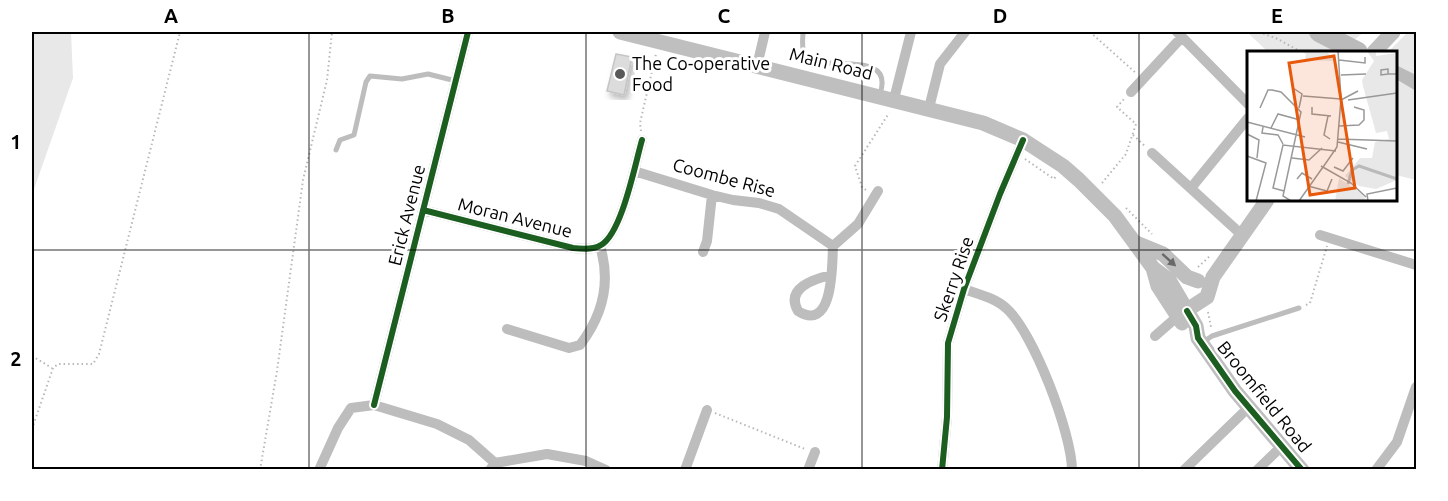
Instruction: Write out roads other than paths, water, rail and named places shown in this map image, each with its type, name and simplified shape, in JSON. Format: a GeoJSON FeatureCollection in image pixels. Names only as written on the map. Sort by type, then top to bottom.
{"type":"FeatureCollection","features":[{"type":"Feature","properties":{"kind":"main road","name":"Main Road"},"geometry":{"type":"LineString","coordinates":[[620,32],[929,108]]}},
{"type":"Feature","properties":{"kind":"main road"},"geometry":{"type":"LineString","coordinates":[[1375,51],[1393,32]]}},
{"type":"Feature","properties":{"kind":"main road","name":"Broomfield Road"},"geometry":{"type":"LineString","coordinates":[[929,108],[983,123],[1023,140],[1063,166],[1079,180],[1115,216],[1153,268],[1168,280],[1182,309],[1196,326],[1200,341],[1248,408],[1302,470]]}},
{"type":"Feature","properties":{"kind":"main road"},"geometry":{"type":"LineString","coordinates":[[1182,309],[1183,294],[1206,279],[1243,236],[1266,201]]}},
{"type":"Feature","properties":{"kind":"main road"},"geometry":{"type":"LineString","coordinates":[[1136,243],[1163,254],[1187,276],[1206,279]]}},
{"type":"Feature","properties":{"kind":"street","name":"Erick Avenue"},"geometry":{"type":"LineString","coordinates":[[374,405],[468,32]]}},
{"type":"Feature","properties":{"kind":"street"},"geometry":{"type":"LineString","coordinates":[[758,66],[765,32]]}},
{"type":"Feature","properties":{"kind":"street"},"geometry":{"type":"LineString","coordinates":[[887,97],[911,32]]}},
{"type":"Feature","properties":{"kind":"street"},"geometry":{"type":"LineString","coordinates":[[929,108],[940,64],[965,32]]}},
{"type":"Feature","properties":{"kind":"street"},"geometry":{"type":"LineString","coordinates":[[1131,92],[1179,34],[1247,103]]}},
{"type":"Feature","properties":{"kind":"street"},"geometry":{"type":"LineString","coordinates":[[1191,188],[1247,119]]}},
{"type":"Feature","properties":{"kind":"street"},"geometry":{"type":"LineString","coordinates":[[507,328],[569,348],[580,345],[598,314],[604,291],[606,269],[600,246],[607,240],[619,220],[642,140]]}},
{"type":"Feature","properties":{"kind":"street","name":"Skerry Rise"},"geometry":{"type":"LineString","coordinates":[[942,470],[947,417],[948,343],[964,289],[1023,140]]}},
{"type":"Feature","properties":{"kind":"street"},"geometry":{"type":"LineString","coordinates":[[1152,153],[1243,236]]}},
{"type":"Feature","properties":{"kind":"street","name":"Coombe Rise"},"geometry":{"type":"LineString","coordinates":[[634,171],[711,195],[779,209],[833,246]]}},
{"type":"Feature","properties":{"kind":"street"},"geometry":{"type":"LineString","coordinates":[[831,275],[833,246],[858,224],[878,193]]}},
{"type":"Feature","properties":{"kind":"street"},"geometry":{"type":"LineString","coordinates":[[703,252],[707,241],[711,195]]}},
{"type":"Feature","properties":{"kind":"street","name":"Moran Avenue"},"geometry":{"type":"LineString","coordinates":[[423,210],[573,248],[600,246]]}},
{"type":"Feature","properties":{"kind":"street"},"geometry":{"type":"LineString","coordinates":[[1325,236],[1416,265]]}},
{"type":"Feature","properties":{"kind":"street"},"geometry":{"type":"LineString","coordinates":[[964,289],[1005,307],[1019,324],[1047,380],[1063,422],[1070,445],[1072,470]]}},
{"type":"Feature","properties":{"kind":"street"},"geometry":{"type":"LineString","coordinates":[[1155,336],[1182,309]]}},
{"type":"Feature","properties":{"kind":"street"},"geometry":{"type":"LineString","coordinates":[[1376,470],[1397,442],[1416,387]]}},
{"type":"Feature","properties":{"kind":"street"},"geometry":{"type":"LineString","coordinates":[[319,470],[338,428],[351,408],[374,405],[437,424],[469,440],[493,466],[547,454],[586,461],[606,470]]}},
{"type":"Feature","properties":{"kind":"street"},"geometry":{"type":"LineString","coordinates":[[1184,470],[1248,408]]}},
{"type":"Feature","properties":{"kind":"street"},"geometry":{"type":"LineString","coordinates":[[685,470],[707,410]]}},
{"type":"Feature","properties":{"kind":"street"},"geometry":{"type":"LineString","coordinates":[[1257,470],[1281,447]]}},
{"type":"Feature","properties":{"kind":"street"},"geometry":{"type":"LineString","coordinates":[[808,470],[815,452]]}},
{"type":"Feature","properties":{"kind":"lane"},"geometry":{"type":"LineString","coordinates":[[803,32],[803,47],[806,56],[812,61],[851,63],[872,68],[879,74],[887,97]]}},
{"type":"Feature","properties":{"kind":"lane"},"geometry":{"type":"LineString","coordinates":[[336,150],[340,140],[354,135],[366,82],[370,76],[402,79],[428,74],[456,81]]}},
{"type":"Feature","properties":{"kind":"lane","name":"Broomfield Road"},"geometry":{"type":"LineString","coordinates":[[1200,341],[1299,308]]}},
{"type":"Feature","properties":{"kind":"waterway"},"geometry":{"type":"LineString","coordinates":[[1319,32],[1356,51]]}},
{"type":"Feature","properties":{"kind":"place","name":"The Co-operative Food"},"geometry":{"type":"Point","coordinates":[620,74]}}]}
